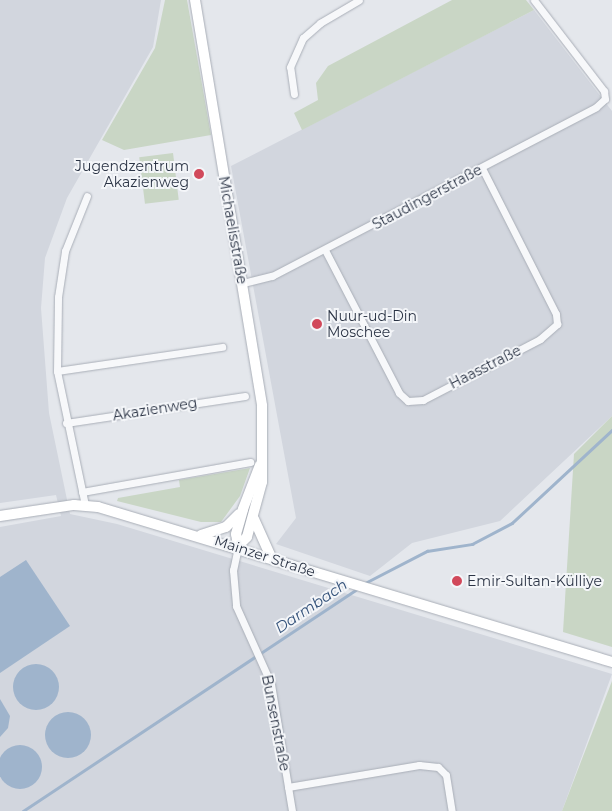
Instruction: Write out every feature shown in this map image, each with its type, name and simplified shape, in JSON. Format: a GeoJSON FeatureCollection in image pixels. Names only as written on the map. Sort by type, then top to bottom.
{"type":"FeatureCollection","features":[{"type":"Feature","properties":{"kind":"street","name":"Michaelisstraße"},"geometry":{"type":"LineString","coordinates":[[195,0],[262,406],[263,460],[254,518],[248,537],[238,546]]}},
{"type":"Feature","properties":{"kind":"street"},"geometry":{"type":"LineString","coordinates":[[294,94],[290,67],[303,38],[320,23],[359,0]]}},
{"type":"Feature","properties":{"kind":"street","name":"Staudingerstraße"},"geometry":{"type":"LineString","coordinates":[[243,283],[271,277],[596,108],[605,99],[604,91],[534,0]]}},
{"type":"Feature","properties":{"kind":"street","name":"Haasstraße"},"geometry":{"type":"LineString","coordinates":[[325,250],[399,393],[408,401],[423,400],[549,334],[557,324],[556,314],[482,168]]}},
{"type":"Feature","properties":{"kind":"street"},"geometry":{"type":"LineString","coordinates":[[85,505],[66,422],[57,371],[58,297],[65,251],[87,196]]}},
{"type":"Feature","properties":{"kind":"street"},"geometry":{"type":"LineString","coordinates":[[57,371],[222,347]]}},
{"type":"Feature","properties":{"kind":"street","name":"Akazienweg"},"geometry":{"type":"LineString","coordinates":[[66,422],[245,396]]}},
{"type":"Feature","properties":{"kind":"street","name":"Michaelisstraße"},"geometry":{"type":"LineString","coordinates":[[238,546],[236,534],[243,509],[263,460]]}},
{"type":"Feature","properties":{"kind":"street"},"geometry":{"type":"LineString","coordinates":[[82,492],[250,462]]}},
{"type":"Feature","properties":{"kind":"street","name":"Mainzer Straße"},"geometry":{"type":"LineString","coordinates":[[0,516],[85,505],[238,546],[352,584],[612,662]]}},
{"type":"Feature","properties":{"kind":"street"},"geometry":{"type":"LineString","coordinates":[[200,535],[226,527],[243,509]]}},
{"type":"Feature","properties":{"kind":"street"},"geometry":{"type":"LineString","coordinates":[[254,518],[271,557]]}},
{"type":"Feature","properties":{"kind":"street","name":"Bunsenstraße"},"geometry":{"type":"LineString","coordinates":[[238,546],[233,570],[236,606],[265,667],[292,811]]}},
{"type":"Feature","properties":{"kind":"street","name":"Bunsenstraße"},"geometry":{"type":"LineString","coordinates":[[288,787],[419,765],[438,767],[446,775],[452,811]]}},
{"type":"Feature","properties":{"kind":"shaded area"},"geometry":{"type":"Polygon","coordinates":[[[0,0],[161,0],[153,47],[67,198],[45,258],[41,308],[49,413],[70,514],[117,524],[612,674],[562,811],[0,811],[0,527],[61,516],[56,495],[0,503],[0,0]]]}},
{"type":"Feature","properties":{"kind":"shaded area"},"geometry":{"type":"Polygon","coordinates":[[[534,10],[612,111],[612,416],[500,521],[412,543],[370,576],[276,544],[296,518],[231,166],[534,10]]]}},
{"type":"Feature","properties":{"kind":"green space"},"geometry":{"type":"Polygon","coordinates":[[[165,0],[187,0],[211,135],[124,150],[102,140],[155,48],[165,0]]]}},
{"type":"Feature","properties":{"kind":"green space"},"geometry":{"type":"Polygon","coordinates":[[[452,0],[526,0],[534,10],[302,130],[294,113],[318,100],[316,83],[328,66],[452,0]]]}},
{"type":"Feature","properties":{"kind":"green space"},"geometry":{"type":"Polygon","coordinates":[[[173,153],[179,200],[145,204],[139,157],[173,153]]]}},
{"type":"Feature","properties":{"kind":"green space"},"geometry":{"type":"Polygon","coordinates":[[[612,416],[612,647],[563,632],[574,454],[612,416]]]}},
{"type":"Feature","properties":{"kind":"green space"},"geometry":{"type":"Polygon","coordinates":[[[250,468],[240,496],[221,522],[201,522],[117,501],[118,498],[180,487],[179,480],[250,468]]]}},
{"type":"Feature","properties":{"kind":"green space"},"geometry":{"type":"Polygon","coordinates":[[[612,681],[612,811],[562,811],[612,681]]]}},
{"type":"Feature","properties":{"kind":"water"},"geometry":{"type":"Polygon","coordinates":[[[26,560],[70,626],[0,673],[0,577],[26,560]]]}},
{"type":"Feature","properties":{"kind":"water"},"geometry":{"type":"Polygon","coordinates":[[[36,664],[49,668],[55,674],[59,687],[55,700],[49,706],[36,710],[23,706],[17,700],[13,687],[17,674],[23,668],[36,664]]]}},
{"type":"Feature","properties":{"kind":"water"},"geometry":{"type":"Polygon","coordinates":[[[0,699],[10,716],[8,728],[0,737],[0,699]]]}},
{"type":"Feature","properties":{"kind":"water"},"geometry":{"type":"Polygon","coordinates":[[[68,712],[81,716],[87,722],[91,735],[87,748],[81,754],[68,758],[55,754],[49,748],[45,735],[49,722],[55,716],[68,712]]]}},
{"type":"Feature","properties":{"kind":"water"},"geometry":{"type":"Polygon","coordinates":[[[16,745],[24,745],[36,751],[42,767],[36,783],[24,789],[16,789],[4,783],[-2,771],[-2,763],[4,751],[16,745]]]}},
{"type":"Feature","properties":{"kind":"waterway","name":"Darmbach"},"geometry":{"type":"LineString","coordinates":[[365,583],[427,551],[472,544],[512,523],[612,430]]}},
{"type":"Feature","properties":{"kind":"waterway","name":"Darmbach"},"geometry":{"type":"LineString","coordinates":[[23,811],[357,589]]}},
{"type":"Feature","properties":{"kind":"place","name":"Jugendzentrum Akazienweg"},"geometry":{"type":"Point","coordinates":[199,174]}},
{"type":"Feature","properties":{"kind":"place","name":"Nuur-ud-Din Moschee"},"geometry":{"type":"Point","coordinates":[317,324]}},
{"type":"Feature","properties":{"kind":"place","name":"Emir-Sultan-Külliye"},"geometry":{"type":"Point","coordinates":[457,581]}}]}
